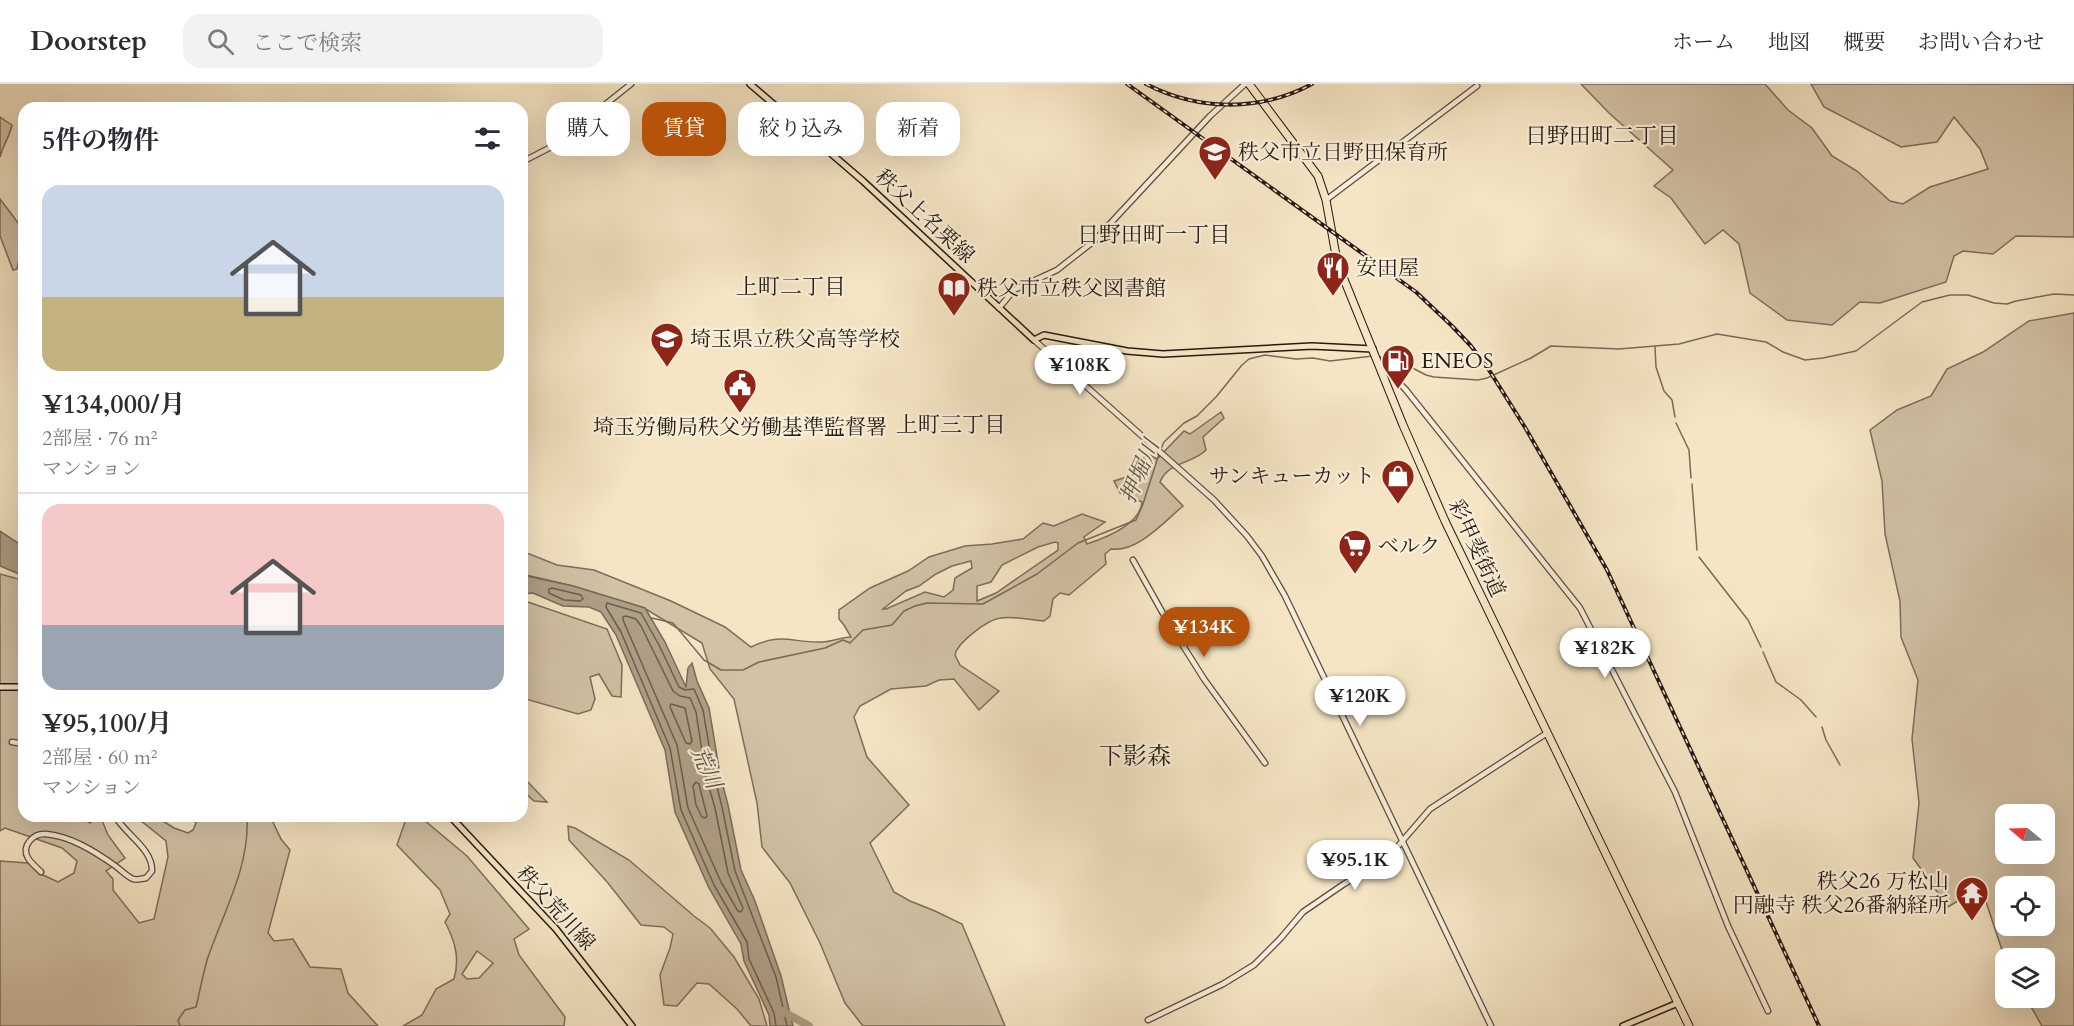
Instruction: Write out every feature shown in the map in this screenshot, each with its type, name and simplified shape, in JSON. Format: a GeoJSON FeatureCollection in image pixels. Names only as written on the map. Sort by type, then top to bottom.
{"type":"FeatureCollection","features":[{"type":"Feature","properties":{"kind":"highway","name":"彩甲斐街道"},"geometry":{"type":"LineString","coordinates":[[1247,84],[1312,167],[1323,187],[1339,267],[1436,500],[1689,1026]]}},
{"type":"Feature","properties":{"kind":"main road","name":"秩父上名栗線"},"geometry":{"type":"LineString","coordinates":[[750,84],[863,181],[1034,340]]}},
{"type":"Feature","properties":{"kind":"main road"},"geometry":{"type":"LineString","coordinates":[[1034,340],[1044,335],[1128,351],[1163,354],[1312,346],[1374,352]]}},
{"type":"Feature","properties":{"kind":"main road"},"geometry":{"type":"LineString","coordinates":[[0,687],[18,687]]}},
{"type":"Feature","properties":{"kind":"main road","name":"秩父荒川線"},"geometry":{"type":"LineString","coordinates":[[456,822],[556,929],[632,1026]]}},
{"type":"Feature","properties":{"kind":"main road"},"geometry":{"type":"LineString","coordinates":[[1623,1026],[1678,1003]]}},
{"type":"Feature","properties":{"kind":"street"},"geometry":{"type":"LineString","coordinates":[[528,159],[553,146],[631,84]]}},
{"type":"Feature","properties":{"kind":"street"},"geometry":{"type":"LineString","coordinates":[[999,308],[1014,290],[1057,270],[1094,241],[1210,116],[1247,84]]}},
{"type":"Feature","properties":{"kind":"street"},"geometry":{"type":"LineString","coordinates":[[1326,200],[1477,86]]}},
{"type":"Feature","properties":{"kind":"street"},"geometry":{"type":"LineString","coordinates":[[1034,340],[1221,507],[1262,556],[1285,596],[1491,1026]]}},
{"type":"Feature","properties":{"kind":"street"},"geometry":{"type":"LineString","coordinates":[[1381,369],[1389,372],[1406,390],[1581,608],[1675,792],[1728,926],[1768,1011]]}},
{"type":"Feature","properties":{"kind":"street"},"geometry":{"type":"LineString","coordinates":[[1133,560],[1204,679],[1265,763]]}},
{"type":"Feature","properties":{"kind":"street"},"geometry":{"type":"LineString","coordinates":[[1148,1020],[1223,984],[1254,965],[1303,912],[1344,884],[1386,860],[1430,809],[1547,733]]}},
{"type":"Feature","properties":{"kind":"street"},"geometry":{"type":"LineString","coordinates":[[12,742],[18,743]]}},
{"type":"Feature","properties":{"kind":"street"},"geometry":{"type":"LineString","coordinates":[[41,872],[26,852],[32,837],[46,834],[83,846],[134,879],[140,880],[150,876],[153,867],[148,856],[120,822]]}},
{"type":"Feature","properties":{"kind":"shaded area"},"geometry":{"type":"Polygon","coordinates":[[[1581,84],[1765,84],[1788,110],[1812,128],[1832,156],[1857,171],[1890,201],[1903,204],[1930,187],[1988,169],[1980,149],[1954,117],[1937,142],[1901,147],[1824,107],[1811,84],[2074,84],[2074,237],[2016,236],[1993,254],[1963,251],[1954,256],[1946,282],[1880,303],[1860,302],[1832,325],[1787,320],[1750,293],[1739,244],[1723,230],[1705,244],[1671,198],[1654,186],[1673,170],[1609,113],[1581,84]]]}},
{"type":"Feature","properties":{"kind":"shaded area"},"geometry":{"type":"Polygon","coordinates":[[[0,117],[12,125],[0,157],[0,117]]]}},
{"type":"Feature","properties":{"kind":"shaded area"},"geometry":{"type":"Polygon","coordinates":[[[0,199],[18,223],[17,269],[13,270],[0,236],[0,199]]]}},
{"type":"Feature","properties":{"kind":"shaded area"},"geometry":{"type":"Polygon","coordinates":[[[2074,313],[2074,1026],[2042,1026],[2032,1008],[2055,1008],[2055,948],[2001,948],[1997,936],[2055,936],[2055,876],[1995,876],[1995,929],[1981,887],[1948,907],[1913,858],[1919,803],[1912,739],[1918,680],[1901,637],[1900,601],[1885,534],[1882,481],[1870,430],[1897,410],[1931,396],[1947,369],[1983,352],[2029,321],[2074,313]]]}},
{"type":"Feature","properties":{"kind":"shaded area"},"geometry":{"type":"Polygon","coordinates":[[[1221,412],[1224,418],[1203,437],[1206,450],[1201,455],[1175,466],[1164,475],[1160,482],[1183,506],[1140,541],[1121,549],[1111,549],[1105,554],[1106,564],[1069,595],[1060,593],[1053,599],[1050,616],[1044,621],[1011,617],[995,619],[981,627],[961,644],[955,655],[960,665],[999,691],[979,710],[954,679],[939,680],[926,686],[891,689],[860,706],[854,717],[867,757],[909,805],[870,843],[894,892],[962,924],[1005,1026],[863,1026],[845,1003],[820,943],[790,883],[762,847],[757,803],[734,699],[710,669],[702,643],[644,608],[573,586],[528,575],[528,553],[557,565],[594,570],[671,601],[725,627],[751,647],[779,639],[822,642],[851,637],[839,619],[839,610],[870,588],[908,571],[929,557],[965,546],[1023,539],[1043,523],[1054,526],[1082,514],[1105,522],[1084,537],[1087,544],[1120,529],[1135,517],[1142,502],[1120,493],[1114,481],[1136,474],[1146,453],[1157,459],[1184,431],[1190,434],[1221,412]],[[1058,543],[1038,547],[1002,565],[991,582],[977,586],[977,601],[996,593],[1058,550],[1058,543]],[[971,561],[952,566],[919,586],[906,591],[883,609],[925,592],[944,597],[953,590],[955,578],[972,568],[971,561]]]}},
{"type":"Feature","properties":{"kind":"shaded area"},"geometry":{"type":"Polygon","coordinates":[[[0,574],[18,579],[18,822],[103,822],[108,835],[125,858],[106,871],[113,879],[113,890],[139,923],[154,919],[168,857],[166,841],[142,822],[164,822],[188,833],[193,830],[195,822],[273,822],[281,839],[290,850],[268,933],[274,941],[293,939],[310,967],[341,969],[348,993],[378,1026],[0,1026],[0,861],[28,863],[43,875],[58,882],[74,873],[77,861],[62,848],[5,828],[0,831],[0,574]]]}},
{"type":"Feature","properties":{"kind":"shaded area"},"geometry":{"type":"Polygon","coordinates":[[[528,602],[607,629],[622,665],[621,697],[612,696],[599,674],[590,677],[595,699],[591,710],[578,714],[528,700],[528,602]]]}},
{"type":"Feature","properties":{"kind":"shaded area"},"geometry":{"type":"Polygon","coordinates":[[[528,782],[547,802],[534,801],[528,796],[528,782]]]}},
{"type":"Feature","properties":{"kind":"shaded area"},"geometry":{"type":"Polygon","coordinates":[[[405,822],[426,822],[467,856],[529,929],[514,939],[519,955],[565,1017],[564,1026],[403,1026],[422,1015],[436,989],[454,979],[456,957],[454,943],[445,922],[450,914],[440,890],[397,845],[405,822]],[[477,951],[462,974],[467,979],[479,978],[493,963],[477,951]]]}},
{"type":"Feature","properties":{"kind":"shaded area"},"geometry":{"type":"Polygon","coordinates":[[[568,826],[629,860],[710,928],[734,957],[759,999],[767,1026],[751,1026],[737,1009],[709,984],[697,983],[677,1006],[664,1005],[660,975],[673,934],[664,927],[641,925],[608,883],[569,840],[568,826]]]}},
{"type":"Feature","properties":{"kind":"water"},"geometry":{"type":"Polygon","coordinates":[[[0,531],[18,543],[18,574],[0,566],[0,531]]]}},
{"type":"Feature","properties":{"kind":"water"},"geometry":{"type":"Polygon","coordinates":[[[528,576],[573,586],[645,608],[665,642],[686,687],[688,668],[692,663],[709,708],[720,774],[741,870],[755,901],[781,976],[793,1026],[770,1026],[769,1015],[744,961],[741,944],[709,888],[675,812],[665,750],[616,635],[601,612],[589,607],[563,606],[533,593],[528,593],[528,576]]]}},
{"type":"Feature","properties":{"kind":"waterway"},"geometry":{"type":"LineString","coordinates":[[1377,356],[1403,363],[1434,377],[1478,380],[1531,358],[1551,346],[1619,349],[1679,344],[1717,334],[1766,342],[1783,352],[1805,360],[1856,351],[1922,302],[1950,295],[1968,295],[1994,303],[2007,304],[2054,294],[2074,295]]}},
{"type":"Feature","properties":{"kind":"waterway"},"geometry":{"type":"LineString","coordinates":[[1655,347],[1656,367],[1664,391],[1672,400],[1675,417]]}},
{"type":"Feature","properties":{"kind":"waterway","name":"押堀川"},"geometry":{"type":"LineString","coordinates":[[1161,449],[1164,442],[1184,423],[1197,416],[1216,397],[1249,359],[1265,355],[1330,361],[1373,356]]}},
{"type":"Feature","properties":{"kind":"waterway"},"geometry":{"type":"LineString","coordinates":[[1676,423],[1689,450],[1691,478]]}},
{"type":"Feature","properties":{"kind":"waterway","name":"押堀川"},"geometry":{"type":"LineString","coordinates":[[652,618],[673,623],[704,660],[721,670],[743,670],[759,662],[825,648],[843,640],[850,643],[863,630],[892,625],[904,611],[915,606],[927,603],[983,604],[1037,574],[1078,543],[1136,520],[1159,454]]}},
{"type":"Feature","properties":{"kind":"waterway"},"geometry":{"type":"LineString","coordinates":[[1692,484],[1697,550]]}},
{"type":"Feature","properties":{"kind":"waterway"},"geometry":{"type":"LineString","coordinates":[[1699,557],[1748,620],[1761,647]]}},
{"type":"Feature","properties":{"kind":"waterway"},"geometry":{"type":"LineString","coordinates":[[1763,652],[1776,682],[1801,700],[1816,717]]}},
{"type":"Feature","properties":{"kind":"waterway"},"geometry":{"type":"LineString","coordinates":[[1822,727],[1826,740],[1840,765]]}},
{"type":"Feature","properties":{"kind":"waterway"},"geometry":{"type":"LineString","coordinates":[[180,1026],[178,1020],[185,1010],[196,1007],[208,957],[240,870],[247,835],[247,822]]}},
{"type":"Feature","properties":{"kind":"waterway","name":"荒川"},"geometry":{"type":"LineString","coordinates":[[782,1011],[809,1026]]}},
{"type":"Feature","properties":{"kind":"railway"},"geometry":{"type":"LineString","coordinates":[[1127,84],[1416,292],[1471,346],[1489,370],[1526,429],[1607,570],[1819,1026]]}},
{"type":"Feature","properties":{"kind":"railway"},"geometry":{"type":"LineString","coordinates":[[1146,84],[1187,99],[1229,105],[1271,100],[1312,84]]}},
{"type":"Feature","properties":{"kind":"place","name":"秩父市立日野田保育所"},"geometry":{"type":"Point","coordinates":[1215,181]}},
{"type":"Feature","properties":{"kind":"place","name":"安田屋"},"geometry":{"type":"Point","coordinates":[1333,297]}},
{"type":"Feature","properties":{"kind":"place","name":"秩父市立秩父図書館"},"geometry":{"type":"Point","coordinates":[954,317]}},
{"type":"Feature","properties":{"kind":"place","name":"埼玉県立秩父高等学校"},"geometry":{"type":"Point","coordinates":[667,368]}},
{"type":"Feature","properties":{"kind":"place","name":"ENEOS"},"geometry":{"type":"Point","coordinates":[1398,390]}},
{"type":"Feature","properties":{"kind":"place","name":"埼玉労働局秩父労働基準監督署"},"geometry":{"type":"Point","coordinates":[740,414]}},
{"type":"Feature","properties":{"kind":"place","name":"サンキューカット"},"geometry":{"type":"Point","coordinates":[1398,505]}},
{"type":"Feature","properties":{"kind":"place","name":"ベルク"},"geometry":{"type":"Point","coordinates":[1355,575]}},
{"type":"Feature","properties":{"kind":"place","name":"秩父26 万松山 円融寺 秩父26番納経所"},"geometry":{"type":"Point","coordinates":[1972,922]}},
{"type":"Feature","properties":{"kind":"district","name":"日野田町二丁目"},"geometry":{"type":"Point","coordinates":[1602,135]}},
{"type":"Feature","properties":{"kind":"district","name":"日野田町一丁目"},"geometry":{"type":"Point","coordinates":[1154,234]}},
{"type":"Feature","properties":{"kind":"district","name":"上町二丁目"},"geometry":{"type":"Point","coordinates":[791,286]}},
{"type":"Feature","properties":{"kind":"district","name":"上町三丁目"},"geometry":{"type":"Point","coordinates":[951,424]}},
{"type":"Feature","properties":{"kind":"district","name":"下影森"},"geometry":{"type":"Point","coordinates":[1135,756]}}]}
